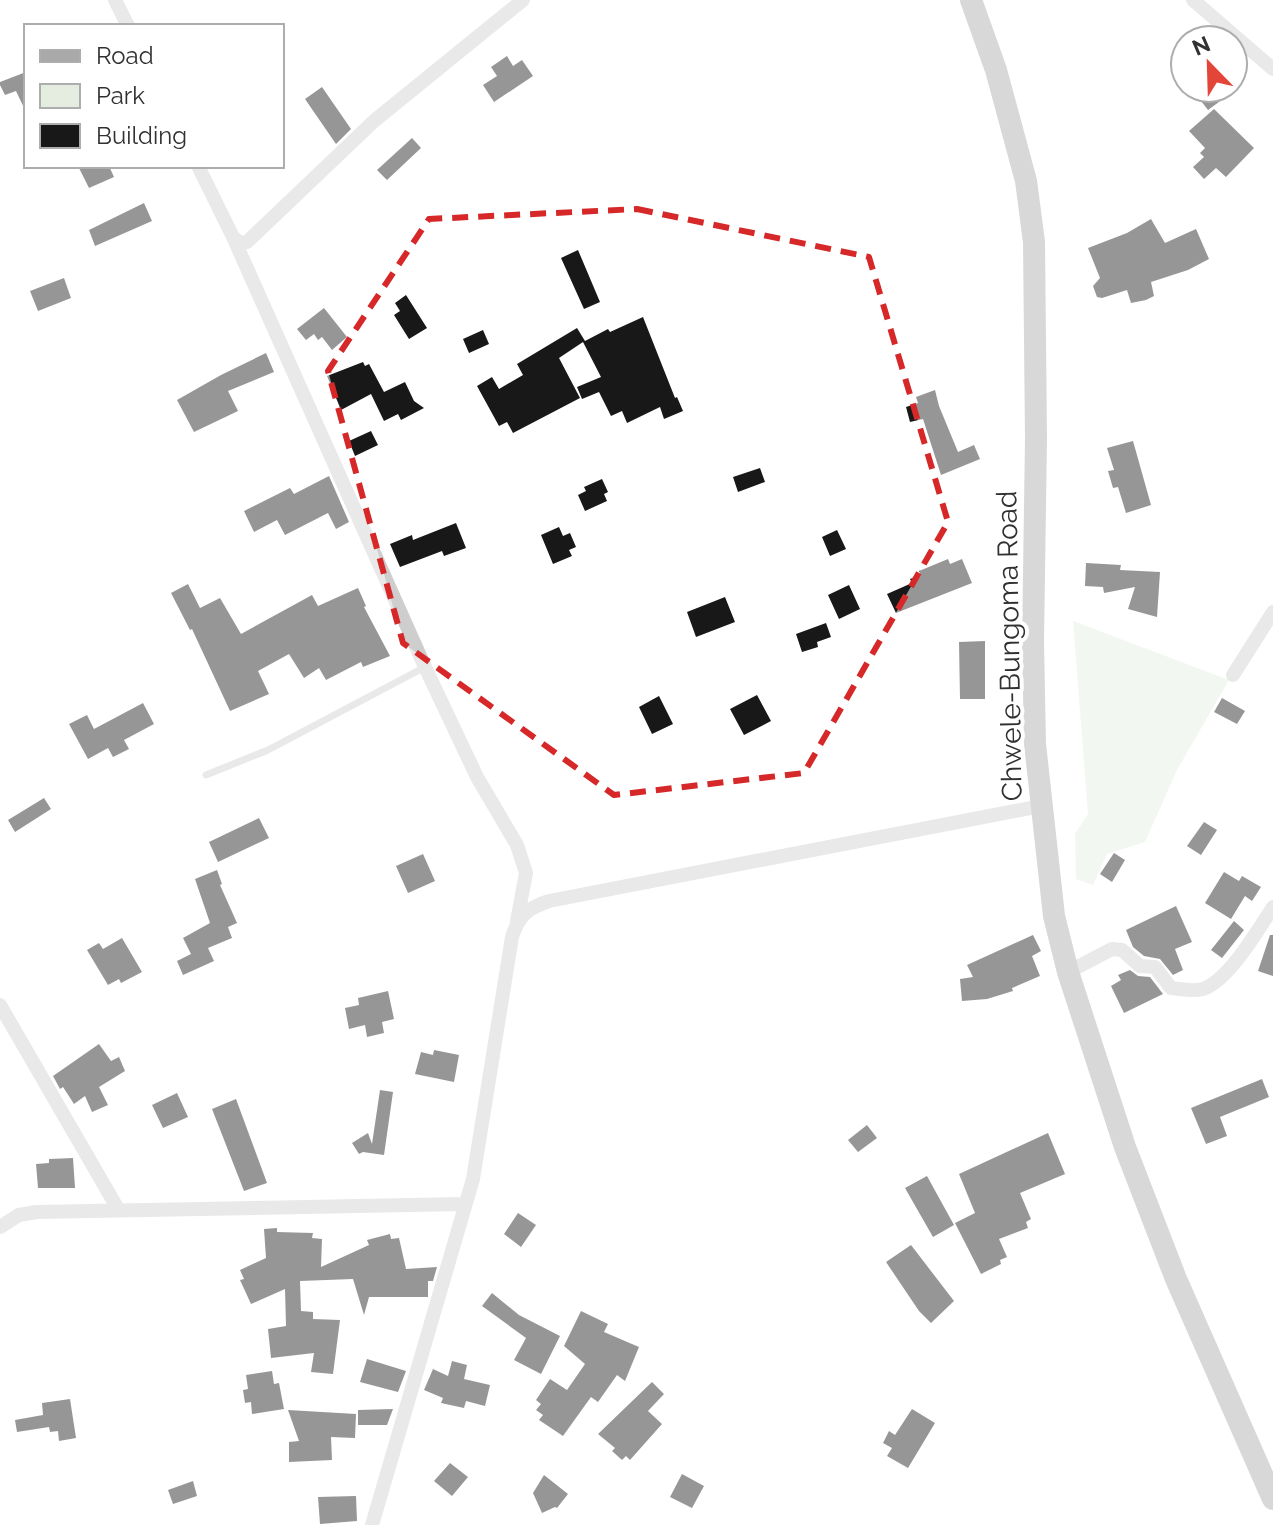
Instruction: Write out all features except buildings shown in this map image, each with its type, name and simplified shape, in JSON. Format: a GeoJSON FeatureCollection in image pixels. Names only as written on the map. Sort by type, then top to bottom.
{"type":"FeatureCollection","features":[{"type":"Feature","properties":{"kind":"main road","name":"Chwele-Bungoma Road"},"geometry":{"type":"LineString","coordinates":[[971,0],[996,70],[1026,181],[1034,242],[1035,744],[1054,916],[1068,972],[1125,1147],[1176,1279],[1273,1499]]}},
{"type":"Feature","properties":{"kind":"street"},"geometry":{"type":"LineString","coordinates":[[115,0],[127,24]]}},
{"type":"Feature","properties":{"kind":"street"},"geometry":{"type":"LineString","coordinates":[[233,237],[240,243],[247,242],[374,121],[523,0]]}},
{"type":"Feature","properties":{"kind":"street"},"geometry":{"type":"LineString","coordinates":[[1193,0],[1273,69]]}},
{"type":"Feature","properties":{"kind":"street"},"geometry":{"type":"LineString","coordinates":[[199,168],[233,237],[425,667],[477,777],[517,845],[526,873],[473,1179],[463,1204],[372,1525]]}},
{"type":"Feature","properties":{"kind":"street"},"geometry":{"type":"LineString","coordinates":[[1233,675],[1273,612]]}},
{"type":"Feature","properties":{"kind":"street"},"geometry":{"type":"LineString","coordinates":[[517,921],[533,906],[549,901],[1041,806]]}},
{"type":"Feature","properties":{"kind":"street"},"geometry":{"type":"LineString","coordinates":[[1068,972],[1102,953],[1112,949],[1122,950],[1140,966],[1155,967],[1171,988],[1203,989],[1224,974],[1273,907]]}},
{"type":"Feature","properties":{"kind":"street"},"geometry":{"type":"LineString","coordinates":[[0,1005],[118,1209]]}},
{"type":"Feature","properties":{"kind":"street"},"geometry":{"type":"LineString","coordinates":[[0,1227],[19,1215],[36,1212],[463,1204]]}},
{"type":"Feature","properties":{"kind":"lane"},"geometry":{"type":"LineString","coordinates":[[206,775],[268,750],[425,667]]}},
{"type":"Feature","properties":{"kind":"highlighted area"},"geometry":{"type":"Polygon","coordinates":[[[637,209],[869,257],[948,522],[804,773],[614,795],[403,643],[328,371],[429,219],[637,209]]]}},
{"type":"Feature","properties":{"kind":"green space"},"geometry":{"type":"Polygon","coordinates":[[[1073,621],[1229,680],[1177,770],[1145,842],[1107,854],[1093,885],[1076,879],[1075,834],[1088,814],[1073,621]]]}}]}
